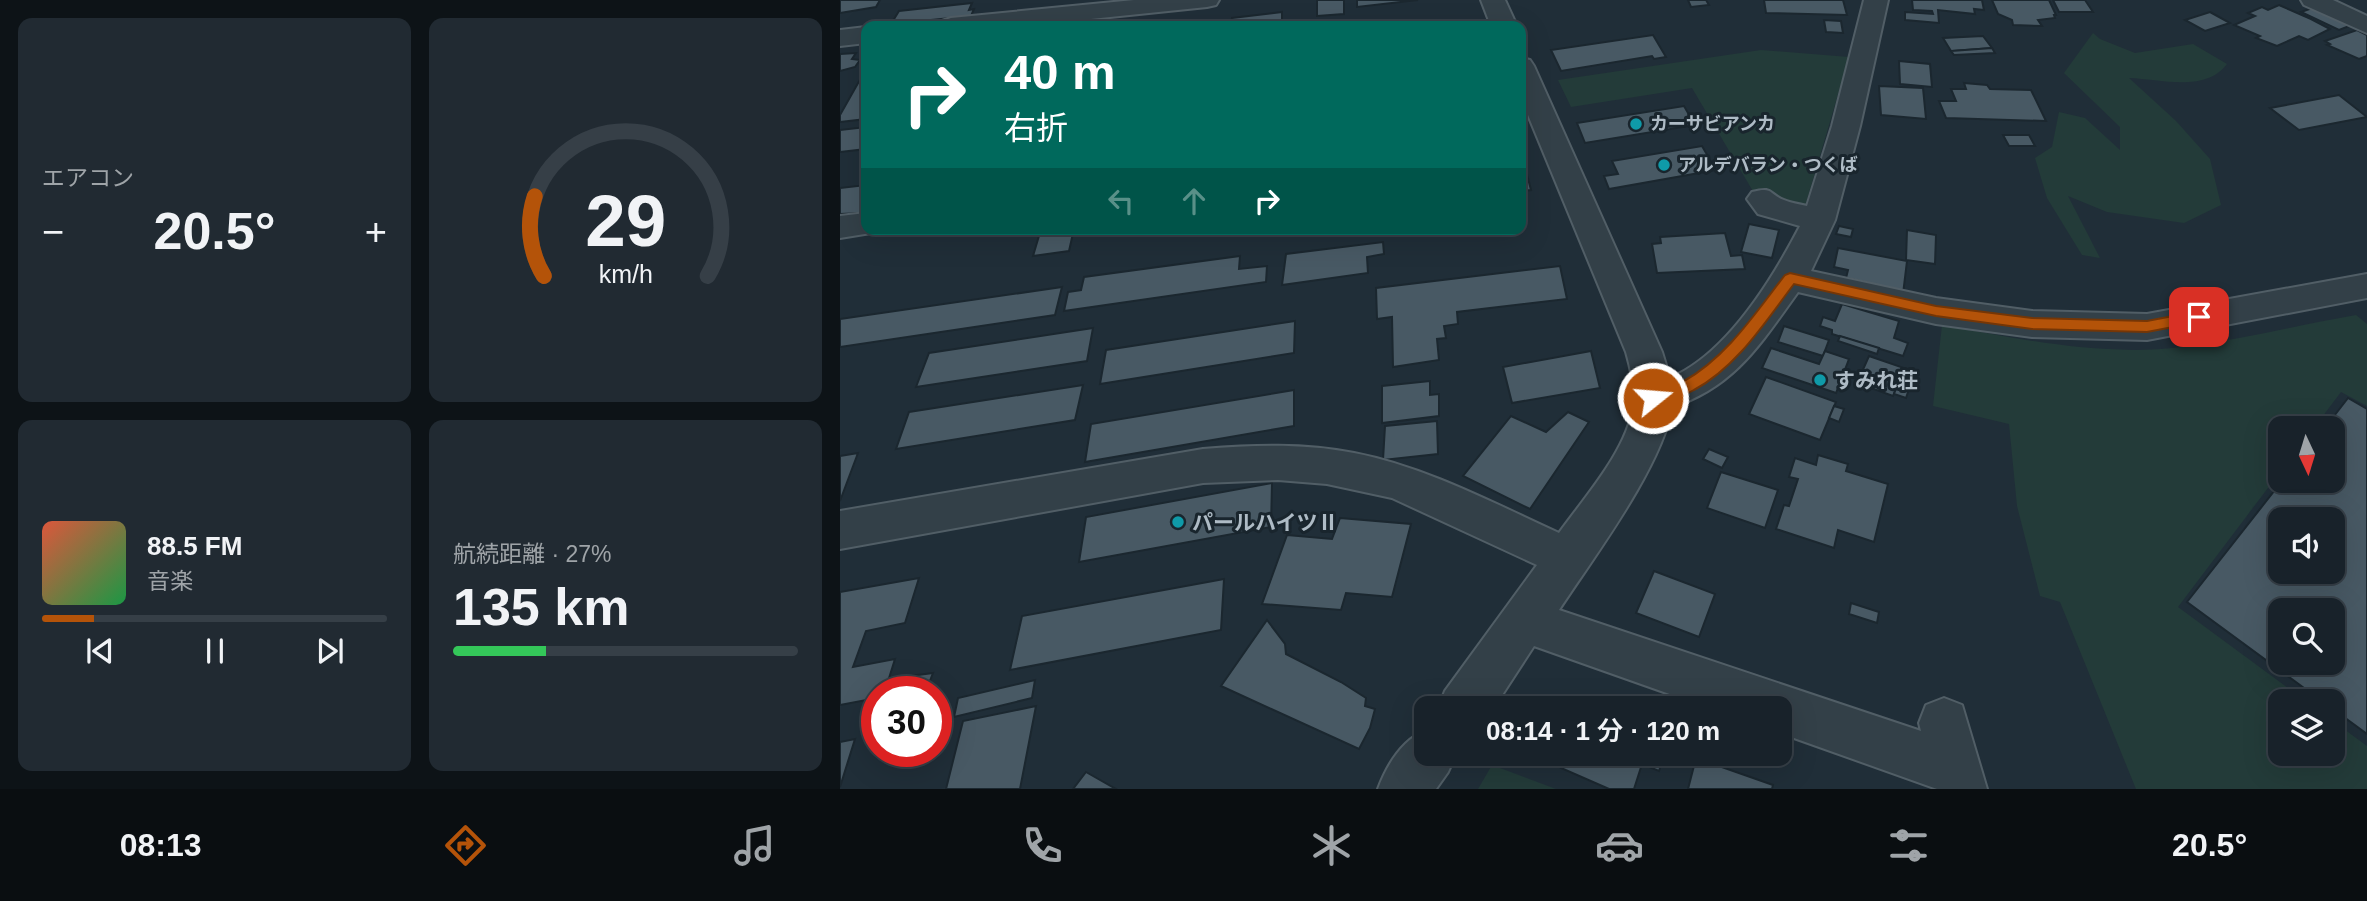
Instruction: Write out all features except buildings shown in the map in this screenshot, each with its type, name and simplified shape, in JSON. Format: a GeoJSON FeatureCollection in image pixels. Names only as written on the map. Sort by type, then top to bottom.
{"type":"FeatureCollection","features":[{"type":"Feature","properties":{"kind":"street"},"geometry":{"type":"LineString","coordinates":[[1000,21],[1207,0]]}},
{"type":"Feature","properties":{"kind":"street"},"geometry":{"type":"LineString","coordinates":[[1493,0],[1502,21]]}},
{"type":"Feature","properties":{"kind":"street"},"geometry":{"type":"LineString","coordinates":[[1653,398],[1685,388],[1702,378],[1739,345],[1790,278],[1819,220],[1846,125],[1876,0]]}},
{"type":"Feature","properties":{"kind":"street"},"geometry":{"type":"LineString","coordinates":[[2313,0],[2367,25]]}},
{"type":"Feature","properties":{"kind":"street"},"geometry":{"type":"LineString","coordinates":[[840,38],[861,36]]}},
{"type":"Feature","properties":{"kind":"street"},"geometry":{"type":"LineString","coordinates":[[1472,696],[1526,621],[1614,488],[1646,430],[1653,398],[1644,352],[1535,137],[1526,91]]}},
{"type":"Feature","properties":{"kind":"street"},"geometry":{"type":"LineString","coordinates":[[1763,199],[1769,207],[1819,220]]}},
{"type":"Feature","properties":{"kind":"street"},"geometry":{"type":"LineString","coordinates":[[840,227],[861,225]]}},
{"type":"Feature","properties":{"kind":"street"},"geometry":{"type":"LineString","coordinates":[[1790,278],[1936,311],[2032,324],[2147,327],[2367,286]]}},
{"type":"Feature","properties":{"kind":"street"},"geometry":{"type":"LineString","coordinates":[[840,530],[1203,466],[1256,461],[1306,463],[1401,484],[1568,558]]}},
{"type":"Feature","properties":{"kind":"street"},"geometry":{"type":"LineString","coordinates":[[1526,621],[1954,760]]}},
{"type":"Feature","properties":{"kind":"street"},"geometry":{"type":"LineString","coordinates":[[1404,789],[1421,766]]}},
{"type":"Feature","properties":{"kind":"green space"},"geometry":{"type":"Polygon","coordinates":[[[2093,33],[2100,39],[2135,53],[2193,44],[2227,64],[2207,79],[2195,81],[2168,82],[2129,78],[2176,121],[2210,159],[2221,205],[2184,223],[2107,212],[2068,196],[2100,258],[2082,255],[2047,198],[2035,158],[2052,147],[2059,112],[2085,118],[2120,150],[2120,127],[2064,73],[2093,33]]]}},
{"type":"Feature","properties":{"kind":"green space"},"geometry":{"type":"Polygon","coordinates":[[[1761,50],[1849,57],[1804,210],[1754,193],[1692,88],[1571,107],[1558,80],[1761,50]]]}},
{"type":"Feature","properties":{"kind":"green space"},"geometry":{"type":"Polygon","coordinates":[[[2356,315],[2367,324],[2367,406],[2341,392],[2323,416],[2268,416],[2268,488],[2178,607],[2289,689],[2268,689],[2268,766],[2345,766],[2345,730],[2367,746],[2367,789],[2136,789],[2060,602],[2040,596],[2017,506],[2009,424],[1933,406],[1942,325],[2061,345],[2121,350],[2152,350],[2226,340],[2356,315]]]}},
{"type":"Feature","properties":{"kind":"green space"},"geometry":{"type":"Polygon","coordinates":[[[1491,766],[1495,766],[1556,789],[1478,789],[1491,766]]]}},
{"type":"Feature","properties":{"kind":"place","name":"カーサビアンカ"},"geometry":{"type":"Point","coordinates":[1636,124]}},
{"type":"Feature","properties":{"kind":"place","name":"アルデバラン・つくば"},"geometry":{"type":"Point","coordinates":[1664,165]}},
{"type":"Feature","properties":{"kind":"place","name":"すみれ荘"},"geometry":{"type":"Point","coordinates":[1820,380]}},
{"type":"Feature","properties":{"kind":"place","name":"パールハイツⅡ"},"geometry":{"type":"Point","coordinates":[1178,522]}},
{"type":"Feature","properties":{"kind":"route"},"geometry":{"type":"LineString","coordinates":[[1653,398],[1685,388],[1702,378],[1739,345],[1790,278],[1936,311],[2032,324],[2147,327],[2199,317]]}}]}
